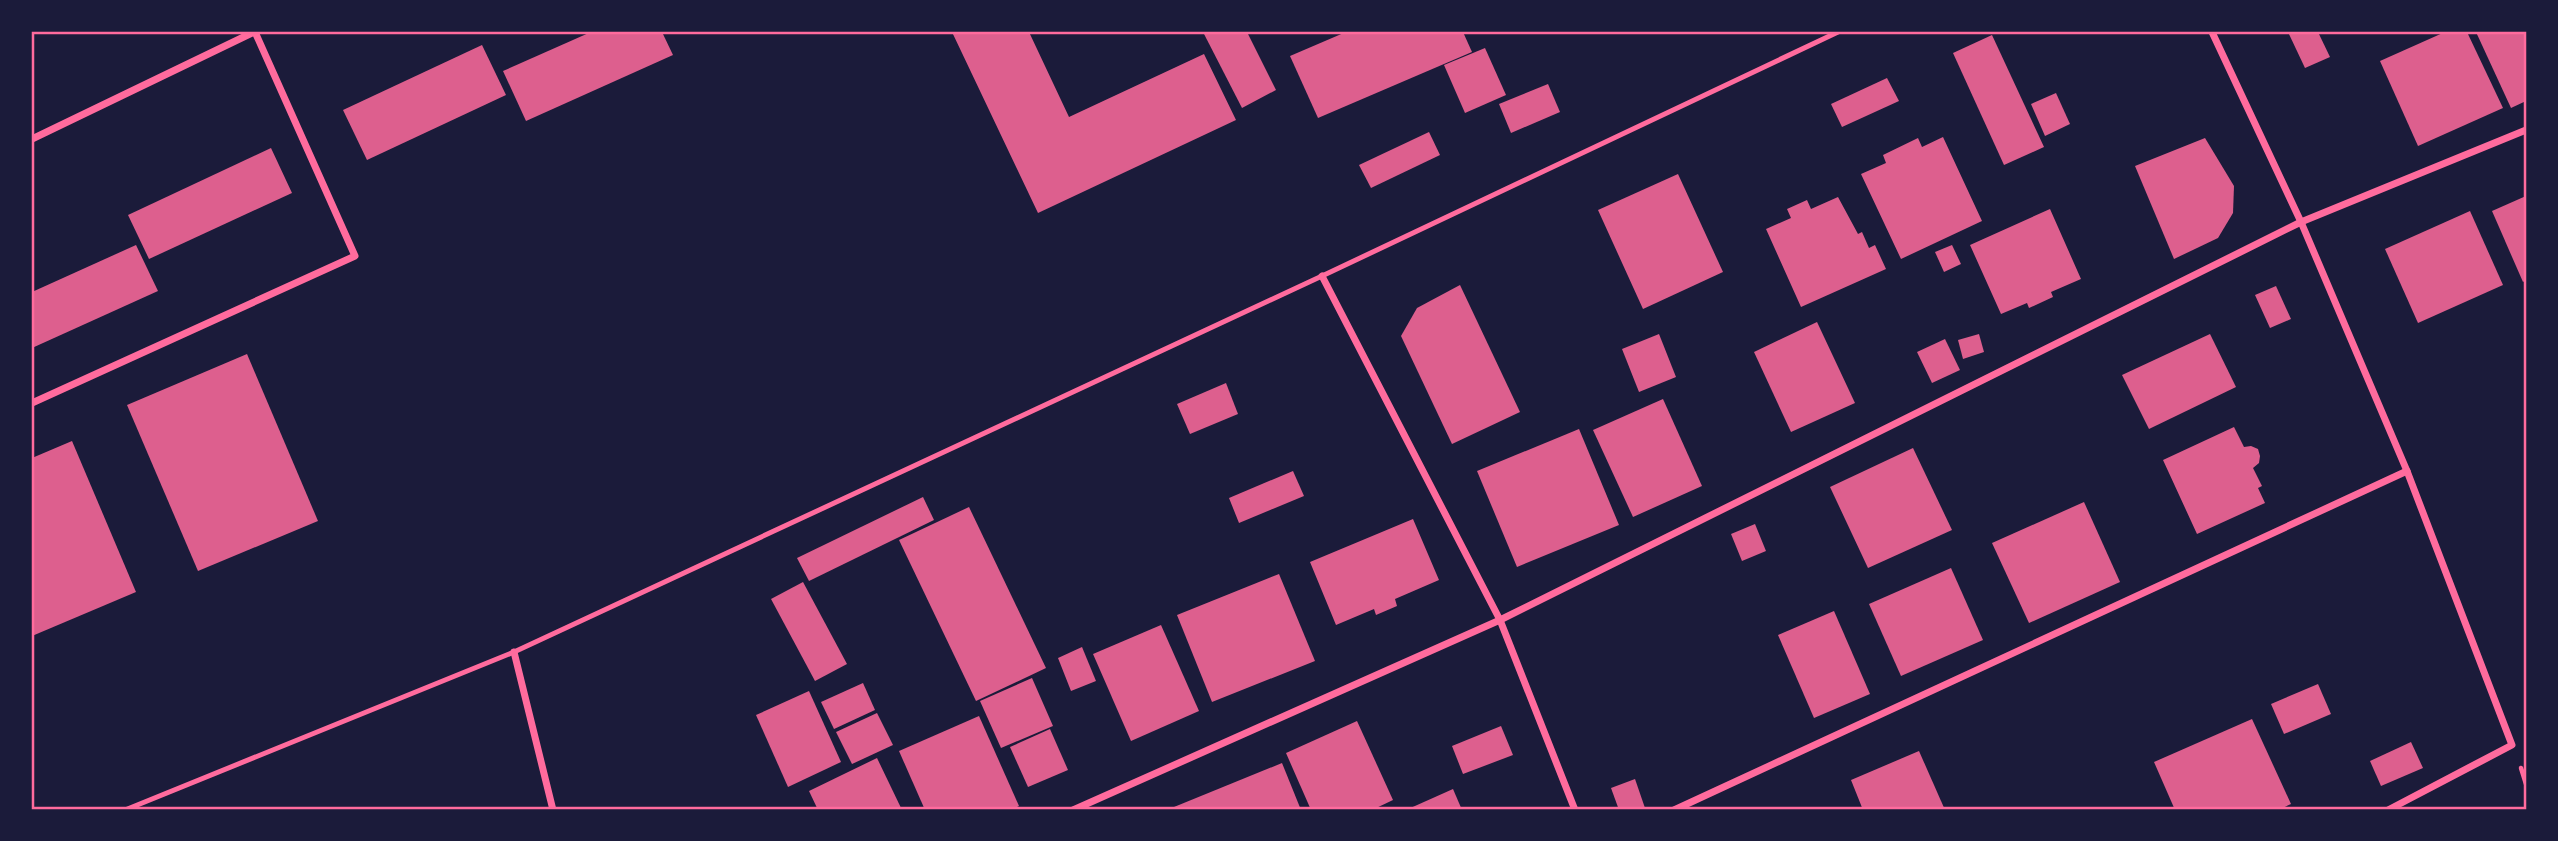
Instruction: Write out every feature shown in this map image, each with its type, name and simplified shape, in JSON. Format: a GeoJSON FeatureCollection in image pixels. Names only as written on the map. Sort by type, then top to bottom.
{"type":"FeatureCollection","features":[{"type":"Feature","properties":{"kind":"street"},"geometry":{"type":"LineString","coordinates":[[32,139],[255,32],[355,256],[32,403]]}},
{"type":"Feature","properties":{"kind":"street"},"geometry":{"type":"LineString","coordinates":[[2212,32],[2301,222],[2407,471],[2512,745],[2388,810]]}},
{"type":"Feature","properties":{"kind":"street"},"geometry":{"type":"LineString","coordinates":[[1073,810],[1500,620],[2301,222],[2526,130]]}},
{"type":"Feature","properties":{"kind":"street"},"geometry":{"type":"LineString","coordinates":[[1322,276],[1500,620],[1575,810]]}},
{"type":"Feature","properties":{"kind":"street"},"geometry":{"type":"LineString","coordinates":[[1674,810],[2407,471]]}},
{"type":"Feature","properties":{"kind":"street"},"geometry":{"type":"LineString","coordinates":[[514,652],[553,810]]}},
{"type":"Feature","properties":{"kind":"lane"},"geometry":{"type":"LineString","coordinates":[[125,810],[514,652],[1322,276],[1838,32]]}},
{"type":"Feature","properties":{"kind":"building"},"geometry":{"type":"Polygon","coordinates":[[[591,32],[662,32],[673,55],[526,121],[503,71],[591,32]]]}},
{"type":"Feature","properties":{"kind":"building"},"geometry":{"type":"Polygon","coordinates":[[[952,32],[1029,32],[1069,117],[1204,54],[1236,120],[1038,213],[952,32]]]}},
{"type":"Feature","properties":{"kind":"building"},"geometry":{"type":"Polygon","coordinates":[[[1203,32],[1247,32],[1276,90],[1242,108],[1203,32]]]}},
{"type":"Feature","properties":{"kind":"building"},"geometry":{"type":"Polygon","coordinates":[[[1346,32],[1463,32],[1472,52],[1318,118],[1290,56],[1346,32]]]}},
{"type":"Feature","properties":{"kind":"building"},"geometry":{"type":"Polygon","coordinates":[[[2288,32],[2318,32],[2330,57],[2305,68],[2288,32]]]}},
{"type":"Feature","properties":{"kind":"building"},"geometry":{"type":"Polygon","coordinates":[[[2445,32],[2467,32],[2503,108],[2418,146],[2380,61],[2445,32]]]}},
{"type":"Feature","properties":{"kind":"building"},"geometry":{"type":"Polygon","coordinates":[[[2476,32],[2526,32],[2526,101],[2511,108],[2476,32]]]}},
{"type":"Feature","properties":{"kind":"building"},"geometry":{"type":"Polygon","coordinates":[[[1992,35],[2044,147],[2004,165],[1953,53],[1992,35]]]}},
{"type":"Feature","properties":{"kind":"building"},"geometry":{"type":"Polygon","coordinates":[[[482,45],[506,95],[367,160],[343,110],[482,45]]]}},
{"type":"Feature","properties":{"kind":"building"},"geometry":{"type":"Polygon","coordinates":[[[1485,48],[1506,95],[1465,113],[1444,65],[1485,48]]]}},
{"type":"Feature","properties":{"kind":"building"},"geometry":{"type":"Polygon","coordinates":[[[1887,78],[1899,101],[1842,127],[1831,104],[1887,78]]]}},
{"type":"Feature","properties":{"kind":"building"},"geometry":{"type":"Polygon","coordinates":[[[1548,84],[1560,112],[1511,133],[1499,104],[1548,84]]]}},
{"type":"Feature","properties":{"kind":"building"},"geometry":{"type":"Polygon","coordinates":[[[2056,93],[2070,124],[2045,136],[2031,104],[2056,93]]]}},
{"type":"Feature","properties":{"kind":"building"},"geometry":{"type":"Polygon","coordinates":[[[1429,132],[1440,155],[1371,188],[1359,165],[1429,132]]]}},
{"type":"Feature","properties":{"kind":"building"},"geometry":{"type":"Polygon","coordinates":[[[1943,137],[1982,221],[1901,259],[1861,174],[1886,163],[1883,155],[1918,138],[1922,147],[1943,137]]]}},
{"type":"Feature","properties":{"kind":"building"},"geometry":{"type":"Polygon","coordinates":[[[2205,138],[2234,186],[2233,213],[2218,238],[2174,259],[2135,166],[2205,138]]]}},
{"type":"Feature","properties":{"kind":"building"},"geometry":{"type":"Polygon","coordinates":[[[271,148],[292,193],[149,259],[128,215],[271,148]]]}},
{"type":"Feature","properties":{"kind":"building"},"geometry":{"type":"Polygon","coordinates":[[[1678,174],[1723,272],[1643,309],[1598,210],[1678,174]]]}},
{"type":"Feature","properties":{"kind":"building"},"geometry":{"type":"Polygon","coordinates":[[[2526,196],[2526,280],[2523,282],[2492,211],[2526,196]]]}},
{"type":"Feature","properties":{"kind":"building"},"geometry":{"type":"Polygon","coordinates":[[[1838,197],[1858,234],[1862,232],[1869,248],[1875,245],[1886,269],[1801,307],[1766,229],[1791,218],[1787,209],[1807,200],[1811,209],[1838,197]]]}},
{"type":"Feature","properties":{"kind":"building"},"geometry":{"type":"Polygon","coordinates":[[[2050,209],[2081,279],[2051,292],[2053,297],[2029,308],[2027,303],[2001,314],[1970,245],[2050,209]]]}},
{"type":"Feature","properties":{"kind":"building"},"geometry":{"type":"Polygon","coordinates":[[[2470,211],[2503,285],[2418,323],[2385,249],[2470,211]]]}},
{"type":"Feature","properties":{"kind":"building"},"geometry":{"type":"Polygon","coordinates":[[[136,245],[158,291],[32,348],[32,292],[136,245]]]}},
{"type":"Feature","properties":{"kind":"building"},"geometry":{"type":"Polygon","coordinates":[[[1952,245],[1961,264],[1944,272],[1935,252],[1952,245]]]}},
{"type":"Feature","properties":{"kind":"building"},"geometry":{"type":"Polygon","coordinates":[[[1460,285],[1520,412],[1452,444],[1401,336],[1417,308],[1460,285]]]}},
{"type":"Feature","properties":{"kind":"building"},"geometry":{"type":"Polygon","coordinates":[[[2276,286],[2291,319],[2270,328],[2255,295],[2276,286]]]}},
{"type":"Feature","properties":{"kind":"building"},"geometry":{"type":"Polygon","coordinates":[[[1817,322],[1855,403],[1791,432],[1754,352],[1817,322]]]}},
{"type":"Feature","properties":{"kind":"building"},"geometry":{"type":"Polygon","coordinates":[[[1659,334],[1676,377],[1639,392],[1622,349],[1659,334]]]}},
{"type":"Feature","properties":{"kind":"building"},"geometry":{"type":"Polygon","coordinates":[[[1979,334],[1984,352],[1963,359],[1958,340],[1979,334]]]}},
{"type":"Feature","properties":{"kind":"building"},"geometry":{"type":"Polygon","coordinates":[[[2210,334],[2236,387],[2149,429],[2122,375],[2210,334]]]}},
{"type":"Feature","properties":{"kind":"building"},"geometry":{"type":"Polygon","coordinates":[[[1945,339],[1960,370],[1932,383],[1917,352],[1945,339]]]}},
{"type":"Feature","properties":{"kind":"building"},"geometry":{"type":"Polygon","coordinates":[[[247,354],[318,521],[198,571],[127,405],[247,354]]]}},
{"type":"Feature","properties":{"kind":"building"},"geometry":{"type":"Polygon","coordinates":[[[1226,383],[1238,414],[1190,434],[1177,404],[1226,383]]]}},
{"type":"Feature","properties":{"kind":"building"},"geometry":{"type":"Polygon","coordinates":[[[1663,399],[1702,486],[1633,517],[1593,430],[1663,399]]]}},
{"type":"Feature","properties":{"kind":"building"},"geometry":{"type":"Polygon","coordinates":[[[2234,427],[2244,447],[2258,449],[2259,463],[2253,468],[2262,486],[2258,488],[2265,503],[2197,534],[2163,460],[2234,427]]]}},
{"type":"Feature","properties":{"kind":"building"},"geometry":{"type":"Polygon","coordinates":[[[1579,429],[1619,525],[1517,567],[1477,471],[1579,429]]]}},
{"type":"Feature","properties":{"kind":"building"},"geometry":{"type":"Polygon","coordinates":[[[72,441],[136,592],[32,636],[32,458],[72,441]]]}},
{"type":"Feature","properties":{"kind":"building"},"geometry":{"type":"Polygon","coordinates":[[[1913,448],[1952,530],[1868,568],[1830,487],[1913,448]]]}},
{"type":"Feature","properties":{"kind":"building"},"geometry":{"type":"Polygon","coordinates":[[[1293,471],[1304,496],[1239,523],[1229,498],[1293,471]]]}},
{"type":"Feature","properties":{"kind":"building"},"geometry":{"type":"Polygon","coordinates":[[[923,497],[934,520],[809,581],[797,558],[923,497]]]}},
{"type":"Feature","properties":{"kind":"building"},"geometry":{"type":"Polygon","coordinates":[[[2084,502],[2120,582],[2029,623],[1992,543],[2084,502]]]}},
{"type":"Feature","properties":{"kind":"building"},"geometry":{"type":"Polygon","coordinates":[[[969,507],[1046,668],[976,701],[899,540],[969,507]]]}},
{"type":"Feature","properties":{"kind":"building"},"geometry":{"type":"Polygon","coordinates":[[[1413,519],[1439,580],[1395,599],[1397,606],[1376,615],[1374,609],[1336,625],[1310,562],[1413,519]]]}},
{"type":"Feature","properties":{"kind":"building"},"geometry":{"type":"Polygon","coordinates":[[[1755,524],[1766,551],[1742,561],[1731,534],[1755,524]]]}},
{"type":"Feature","properties":{"kind":"building"},"geometry":{"type":"Polygon","coordinates":[[[1951,568],[1983,640],[1901,676],[1869,604],[1951,568]]]}},
{"type":"Feature","properties":{"kind":"building"},"geometry":{"type":"Polygon","coordinates":[[[1279,574],[1315,661],[1212,702],[1177,615],[1279,574]]]}},
{"type":"Feature","properties":{"kind":"building"},"geometry":{"type":"Polygon","coordinates":[[[803,582],[847,664],[815,681],[771,599],[803,582]]]}},
{"type":"Feature","properties":{"kind":"building"},"geometry":{"type":"Polygon","coordinates":[[[1834,611],[1870,694],[1814,718],[1778,635],[1834,611]]]}},
{"type":"Feature","properties":{"kind":"building"},"geometry":{"type":"Polygon","coordinates":[[[1161,625],[1199,711],[1131,741],[1093,654],[1161,625]]]}},
{"type":"Feature","properties":{"kind":"building"},"geometry":{"type":"Polygon","coordinates":[[[1082,647],[1096,681],[1071,691],[1058,658],[1082,647]]]}},
{"type":"Feature","properties":{"kind":"building"},"geometry":{"type":"Polygon","coordinates":[[[1032,678],[1053,726],[1001,748],[980,701],[1032,678]]]}},
{"type":"Feature","properties":{"kind":"building"},"geometry":{"type":"Polygon","coordinates":[[[863,683],[875,710],[834,729],[821,702],[863,683]]]}},
{"type":"Feature","properties":{"kind":"building"},"geometry":{"type":"Polygon","coordinates":[[[2318,684],[2331,714],[2284,734],[2271,704],[2318,684]]]}},
{"type":"Feature","properties":{"kind":"building"},"geometry":{"type":"Polygon","coordinates":[[[809,691],[841,762],[788,787],[756,715],[809,691]]]}},
{"type":"Feature","properties":{"kind":"building"},"geometry":{"type":"Polygon","coordinates":[[[877,713],[893,745],[852,764],[836,732],[877,713]]]}},
{"type":"Feature","properties":{"kind":"building"},"geometry":{"type":"Polygon","coordinates":[[[979,716],[1019,806],[1011,810],[925,810],[899,751],[979,716]]]}},
{"type":"Feature","properties":{"kind":"building"},"geometry":{"type":"Polygon","coordinates":[[[2252,719],[2291,804],[2278,810],[2175,810],[2154,762],[2252,719]]]}},
{"type":"Feature","properties":{"kind":"building"},"geometry":{"type":"Polygon","coordinates":[[[1357,721],[1393,800],[1372,810],[1311,810],[1286,753],[1357,721]]]}},
{"type":"Feature","properties":{"kind":"building"},"geometry":{"type":"Polygon","coordinates":[[[1501,726],[1513,755],[1463,774],[1452,746],[1501,726]]]}},
{"type":"Feature","properties":{"kind":"building"},"geometry":{"type":"Polygon","coordinates":[[[1050,729],[1068,770],[1028,787],[1010,747],[1050,729]]]}},
{"type":"Feature","properties":{"kind":"building"},"geometry":{"type":"Polygon","coordinates":[[[2411,742],[2423,768],[2381,786],[2370,761],[2411,742]]]}},
{"type":"Feature","properties":{"kind":"building"},"geometry":{"type":"Polygon","coordinates":[[[1919,751],[1945,810],[1863,810],[1851,780],[1919,751]]]}},
{"type":"Feature","properties":{"kind":"building"},"geometry":{"type":"Polygon","coordinates":[[[877,758],[902,810],[818,810],[809,791],[877,758]]]}},
{"type":"Feature","properties":{"kind":"building"},"geometry":{"type":"Polygon","coordinates":[[[1282,763],[1301,810],[1175,810],[1174,807],[1282,763]]]}},
{"type":"Feature","properties":{"kind":"building"},"geometry":{"type":"Polygon","coordinates":[[[1635,779],[1645,808],[1619,810],[1611,788],[1635,779]]]}},
{"type":"Feature","properties":{"kind":"building"},"geometry":{"type":"Polygon","coordinates":[[[1453,789],[1462,810],[1406,810],[1453,789]]]}}]}
